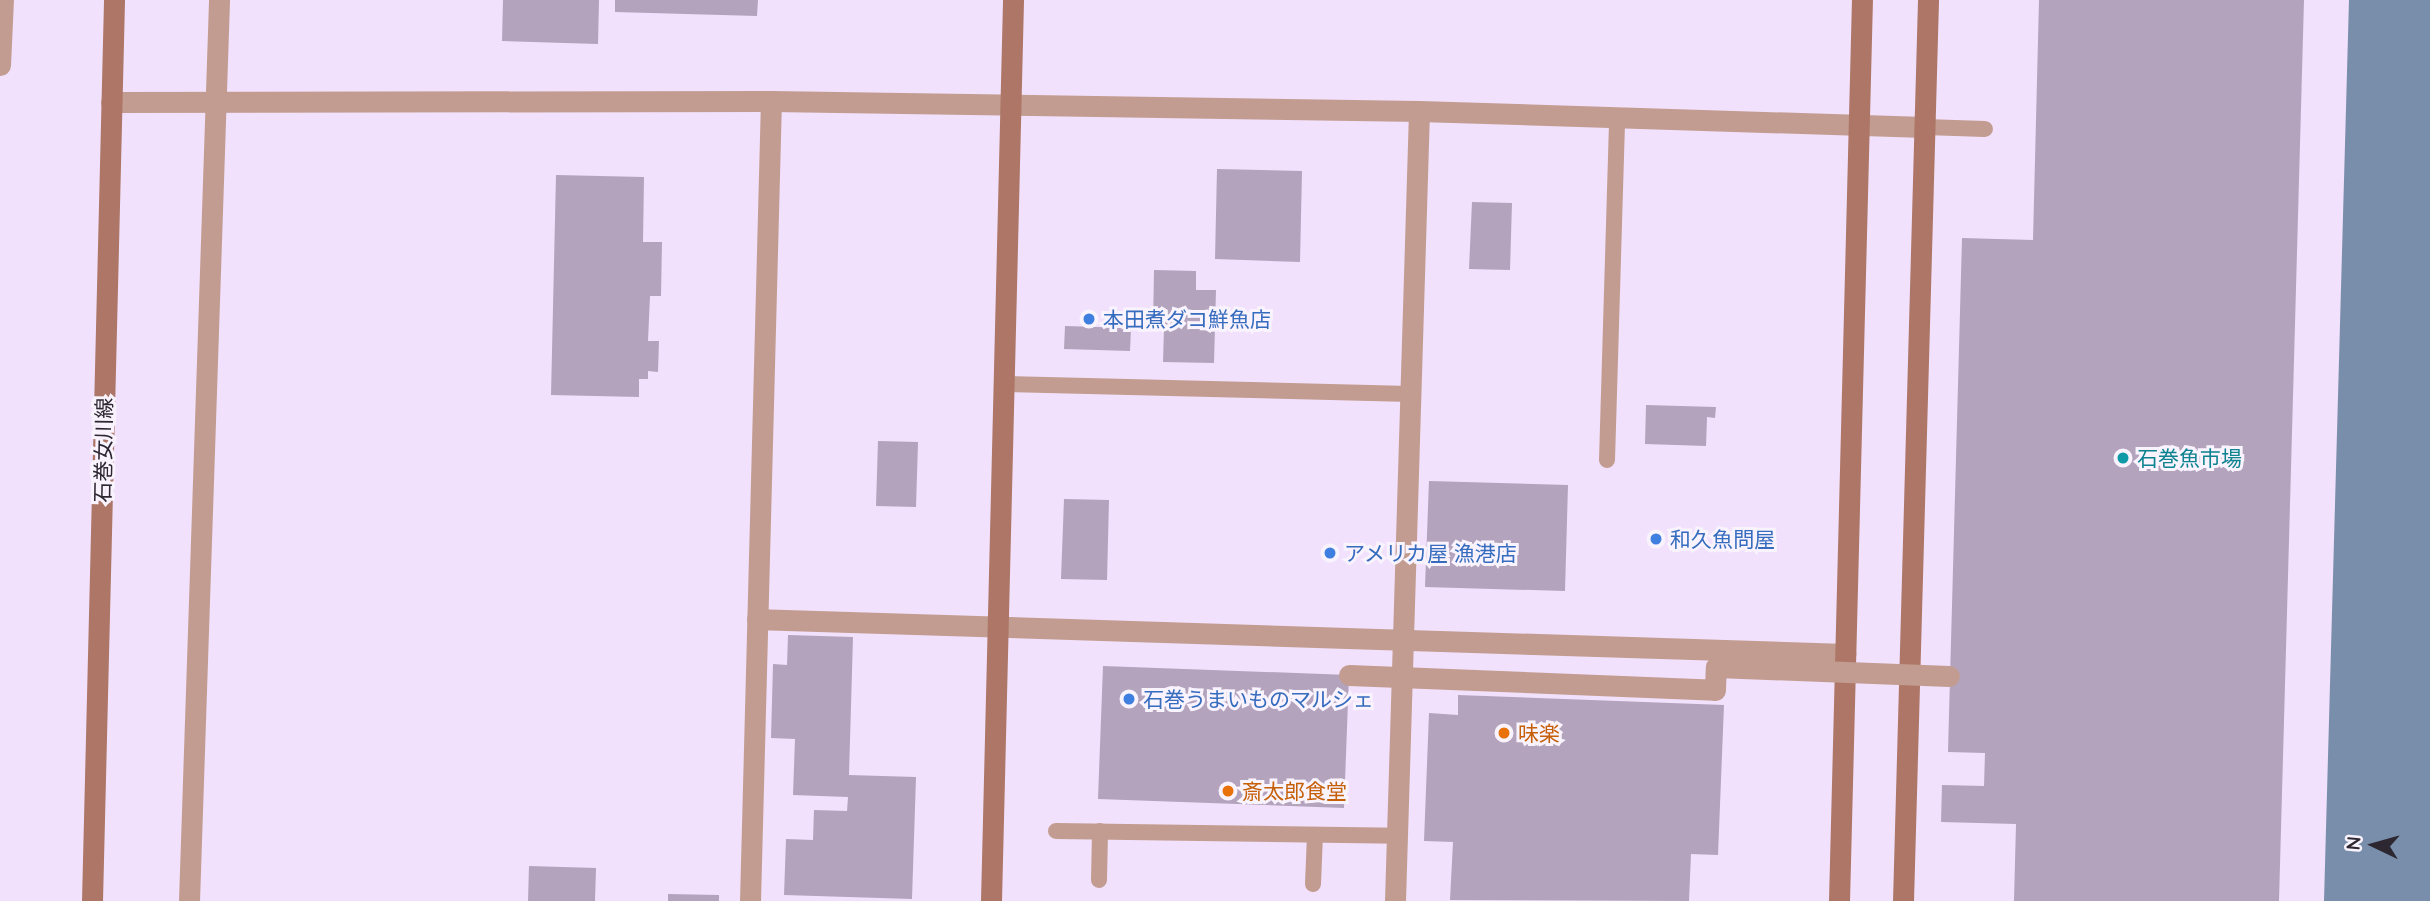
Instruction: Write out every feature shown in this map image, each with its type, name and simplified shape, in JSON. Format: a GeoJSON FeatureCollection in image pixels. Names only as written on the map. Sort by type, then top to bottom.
{"type":"FeatureCollection","features":[{"type":"Feature","properties":{"kind":"street"},"geometry":{"type":"LineString","coordinates":[[0,65],[3,0]]}},
{"type":"Feature","properties":{"kind":"street","name":"石巻女川線"},"geometry":{"type":"LineString","coordinates":[[92,901],[114,0]]}},
{"type":"Feature","properties":{"kind":"street"},"geometry":{"type":"LineString","coordinates":[[189,901],[219,0]]}},
{"type":"Feature","properties":{"kind":"street"},"geometry":{"type":"LineString","coordinates":[[990,901],[1013,0]]}},
{"type":"Feature","properties":{"kind":"street"},"geometry":{"type":"LineString","coordinates":[[1839,901],[1862,0]]}},
{"type":"Feature","properties":{"kind":"street"},"geometry":{"type":"LineString","coordinates":[[1903,901],[1928,0]]}},
{"type":"Feature","properties":{"kind":"street"},"geometry":{"type":"LineString","coordinates":[[111,102],[771,101],[1010,104],[1419,111],[1925,127]]}},
{"type":"Feature","properties":{"kind":"street"},"geometry":{"type":"LineString","coordinates":[[750,901],[771,101]]}},
{"type":"Feature","properties":{"kind":"street"},"geometry":{"type":"LineString","coordinates":[[1395,901],[1419,111]]}},
{"type":"Feature","properties":{"kind":"street"},"geometry":{"type":"LineString","coordinates":[[757,618],[1845,654]]}},
{"type":"Feature","properties":{"kind":"street"},"geometry":{"type":"LineString","coordinates":[[1349,675],[1715,690],[1716,667],[1949,677]]}},
{"type":"Feature","properties":{"kind":"lane"},"geometry":{"type":"LineString","coordinates":[[1607,460],[1617,117]]}},
{"type":"Feature","properties":{"kind":"lane"},"geometry":{"type":"LineString","coordinates":[[1925,127],[1985,129]]}},
{"type":"Feature","properties":{"kind":"lane"},"geometry":{"type":"LineString","coordinates":[[1004,384],[1410,394]]}},
{"type":"Feature","properties":{"kind":"lane"},"geometry":{"type":"LineString","coordinates":[[1056,831],[1397,836]]}},
{"type":"Feature","properties":{"kind":"lane"},"geometry":{"type":"LineString","coordinates":[[1099,880],[1100,831]]}},
{"type":"Feature","properties":{"kind":"lane"},"geometry":{"type":"LineString","coordinates":[[1313,884],[1315,835]]}},
{"type":"Feature","properties":{"kind":"water"},"geometry":{"type":"Polygon","coordinates":[[[2349,0],[2430,0],[2430,901],[2324,901],[2349,0]]]}},
{"type":"Feature","properties":{"kind":"building"},"geometry":{"type":"Polygon","coordinates":[[[503,0],[599,0],[598,44],[502,41],[503,0]]]}},
{"type":"Feature","properties":{"kind":"building"},"geometry":{"type":"Polygon","coordinates":[[[615,0],[758,0],[757,16],[615,12],[615,0]]]}},
{"type":"Feature","properties":{"kind":"building","name":"石巻魚市場"},"geometry":{"type":"Polygon","coordinates":[[[2039,0],[2304,0],[2279,901],[2014,901],[2016,824],[1941,822],[1942,785],[1984,786],[1985,753],[1948,752],[1962,238],[2033,240],[2039,0]]]}},
{"type":"Feature","properties":{"kind":"building"},"geometry":{"type":"Polygon","coordinates":[[[1217,169],[1302,171],[1300,262],[1215,259],[1217,169]]]}},
{"type":"Feature","properties":{"kind":"building"},"geometry":{"type":"Polygon","coordinates":[[[556,175],[644,177],[643,242],[662,242],[661,296],[650,296],[648,341],[659,341],[658,372],[648,371],[648,379],[639,379],[639,397],[551,395],[556,175]]]}},
{"type":"Feature","properties":{"kind":"building"},"geometry":{"type":"Polygon","coordinates":[[[1472,202],[1512,203],[1510,270],[1469,269],[1472,202]]]}},
{"type":"Feature","properties":{"kind":"building"},"geometry":{"type":"Polygon","coordinates":[[[1154,270],[1196,271],[1196,290],[1216,290],[1214,363],[1163,362],[1164,328],[1153,328],[1154,270]]]}},
{"type":"Feature","properties":{"kind":"building"},"geometry":{"type":"Polygon","coordinates":[[[1065,326],[1131,328],[1130,351],[1064,349],[1065,326]]]}},
{"type":"Feature","properties":{"kind":"building"},"geometry":{"type":"Polygon","coordinates":[[[1646,405],[1716,407],[1715,418],[1707,417],[1706,446],[1645,444],[1646,405]]]}},
{"type":"Feature","properties":{"kind":"building"},"geometry":{"type":"Polygon","coordinates":[[[878,441],[918,442],[916,507],[876,506],[878,441]]]}},
{"type":"Feature","properties":{"kind":"building"},"geometry":{"type":"Polygon","coordinates":[[[1429,481],[1568,485],[1565,591],[1425,587],[1429,481]]]}},
{"type":"Feature","properties":{"kind":"building"},"geometry":{"type":"Polygon","coordinates":[[[1064,499],[1109,500],[1107,580],[1061,579],[1064,499]]]}},
{"type":"Feature","properties":{"kind":"building"},"geometry":{"type":"Polygon","coordinates":[[[788,635],[853,637],[849,775],[916,777],[912,899],[784,895],[786,839],[813,840],[814,810],[847,811],[848,797],[793,795],[795,739],[771,738],[773,664],[787,665],[788,635]]]}},
{"type":"Feature","properties":{"kind":"building"},"geometry":{"type":"Polygon","coordinates":[[[1103,666],[1349,675],[1344,808],[1098,799],[1103,666]]]}},
{"type":"Feature","properties":{"kind":"building"},"geometry":{"type":"Polygon","coordinates":[[[1458,695],[1724,705],[1718,855],[1691,854],[1689,901],[1450,900],[1453,842],[1424,841],[1429,713],[1458,715],[1458,695]]]}},
{"type":"Feature","properties":{"kind":"building"},"geometry":{"type":"Polygon","coordinates":[[[529,866],[596,868],[595,901],[528,901],[529,866]]]}},
{"type":"Feature","properties":{"kind":"building"},"geometry":{"type":"Polygon","coordinates":[[[668,894],[719,895],[719,901],[668,901],[668,894]]]}},
{"type":"Feature","properties":{"kind":"place","name":"本田煮ダコ鮮魚店"},"geometry":{"type":"Point","coordinates":[1089,319]}},
{"type":"Feature","properties":{"kind":"place","name":"石巻魚市場"},"geometry":{"type":"Point","coordinates":[2123,458]}},
{"type":"Feature","properties":{"kind":"place","name":"和久魚問屋"},"geometry":{"type":"Point","coordinates":[1656,539]}},
{"type":"Feature","properties":{"kind":"place","name":"アメリカ屋 漁港店"},"geometry":{"type":"Point","coordinates":[1330,553]}},
{"type":"Feature","properties":{"kind":"place","name":"石巻うまいものマルシェ"},"geometry":{"type":"Point","coordinates":[1129,699]}},
{"type":"Feature","properties":{"kind":"place","name":"味楽"},"geometry":{"type":"Point","coordinates":[1504,733]}},
{"type":"Feature","properties":{"kind":"place","name":"斎太郎食堂"},"geometry":{"type":"Point","coordinates":[1228,791]}}]}
